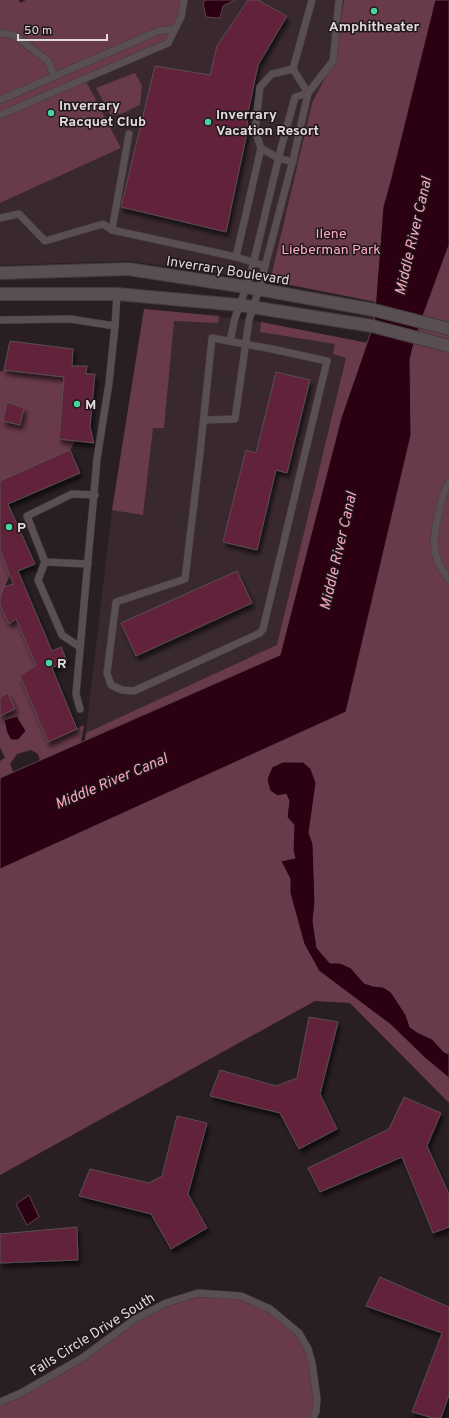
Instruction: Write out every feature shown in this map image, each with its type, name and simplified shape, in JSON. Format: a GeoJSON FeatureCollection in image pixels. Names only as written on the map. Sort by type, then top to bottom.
{"type":"FeatureCollection","features":[{"type":"Feature","properties":{"kind":"street","name":"Inverrary Boulevard"},"geometry":{"type":"LineString","coordinates":[[0,273],[128,269],[259,289],[374,310],[449,329]]}},
{"type":"Feature","properties":{"kind":"street"},"geometry":{"type":"LineString","coordinates":[[0,294],[117,294],[239,305],[372,326],[449,346]]}},
{"type":"Feature","properties":{"kind":"lane"},"geometry":{"type":"LineString","coordinates":[[0,115],[168,43],[181,17],[184,0]]}},
{"type":"Feature","properties":{"kind":"lane"},"geometry":{"type":"LineString","coordinates":[[308,93],[292,69],[312,0]]}},
{"type":"Feature","properties":{"kind":"lane"},"geometry":{"type":"LineString","coordinates":[[204,420],[235,418],[249,320],[259,289],[293,162],[308,93],[333,61],[339,0]]}},
{"type":"Feature","properties":{"kind":"lane"},"geometry":{"type":"LineString","coordinates":[[0,100],[158,31],[174,29]]}},
{"type":"Feature","properties":{"kind":"lane"},"geometry":{"type":"LineString","coordinates":[[0,33],[14,35],[48,61],[54,76]]}},
{"type":"Feature","properties":{"kind":"lane"},"geometry":{"type":"LineString","coordinates":[[95,59],[100,72]]}},
{"type":"Feature","properties":{"kind":"lane"},"geometry":{"type":"LineString","coordinates":[[236,257],[261,148],[255,130],[260,87],[272,74],[292,69]]}},
{"type":"Feature","properties":{"kind":"lane"},"geometry":{"type":"LineString","coordinates":[[230,341],[239,305],[254,263],[278,158],[295,97],[308,93]]}},
{"type":"Feature","properties":{"kind":"lane"},"geometry":{"type":"LineString","coordinates":[[112,230],[129,134]]}},
{"type":"Feature","properties":{"kind":"lane"},"geometry":{"type":"LineString","coordinates":[[261,148],[278,158],[293,162]]}},
{"type":"Feature","properties":{"kind":"lane"},"geometry":{"type":"LineString","coordinates":[[0,218],[19,214],[45,241],[103,224],[112,230],[236,257],[265,266]]}},
{"type":"Feature","properties":{"kind":"lane"},"geometry":{"type":"LineString","coordinates":[[264,220],[276,222]]}},
{"type":"Feature","properties":{"kind":"lane"},"geometry":{"type":"LineString","coordinates":[[80,709],[76,694],[80,647],[95,495],[97,459],[116,326],[117,294]]}},
{"type":"Feature","properties":{"kind":"lane"},"geometry":{"type":"LineString","coordinates":[[0,320],[70,319],[116,326]]}},
{"type":"Feature","properties":{"kind":"lane"},"geometry":{"type":"LineString","coordinates":[[212,338],[230,341],[327,360],[263,629],[260,633],[134,691],[122,690],[111,684],[108,673],[116,602],[185,579],[212,338]]}},
{"type":"Feature","properties":{"kind":"lane"},"geometry":{"type":"LineString","coordinates":[[449,482],[445,488],[434,530],[434,551],[440,566],[449,579]]}},
{"type":"Feature","properties":{"kind":"lane"},"geometry":{"type":"LineString","coordinates":[[80,647],[62,635],[38,580],[45,562],[27,516],[72,494],[95,495]]}},
{"type":"Feature","properties":{"kind":"lane"},"geometry":{"type":"LineString","coordinates":[[45,562],[88,564]]}},
{"type":"Feature","properties":{"kind":"lane","name":"Falls Circle Drive South"},"geometry":{"type":"LineString","coordinates":[[0,1402],[21,1393],[82,1358],[136,1319],[166,1303],[198,1293],[241,1296],[270,1309],[299,1333],[308,1349],[312,1363],[317,1398],[316,1411],[313,1418]]}},
{"type":"Feature","properties":{"kind":"shaded area","name":"Inverrary Vacation Resort"},"geometry":{"type":"Polygon","coordinates":[[[184,0],[344,0],[336,60],[312,103],[270,281],[130,261],[0,265],[0,203],[121,148],[85,79],[184,0]]]}},
{"type":"Feature","properties":{"kind":"shaded area"},"geometry":{"type":"Polygon","coordinates":[[[144,309],[249,320],[368,343],[341,418],[280,655],[85,740],[112,510],[144,309]]]}},
{"type":"Feature","properties":{"kind":"green space","name":"Inverrary Racquet Club"},"geometry":{"type":"Polygon","coordinates":[[[0,0],[19,0],[20,3],[26,0],[184,0],[168,43],[85,79],[121,148],[0,203],[0,0]]]}},
{"type":"Feature","properties":{"kind":"green space","name":"Ilene Lieberman Park"},"geometry":{"type":"Polygon","coordinates":[[[344,0],[435,0],[383,207],[381,303],[270,281],[312,103],[336,60],[344,0]]]}},
{"type":"Feature","properties":{"kind":"green space"},"geometry":{"type":"Polygon","coordinates":[[[135,73],[142,86],[140,105],[123,113],[111,116],[96,88],[135,73]]]}},
{"type":"Feature","properties":{"kind":"green space"},"geometry":{"type":"Polygon","coordinates":[[[449,245],[449,1103],[350,1003],[315,1001],[0,1175],[0,869],[346,712],[411,435],[410,359],[424,314],[449,245]]]}},
{"type":"Feature","properties":{"kind":"green space"},"geometry":{"type":"Polygon","coordinates":[[[144,309],[219,316],[218,323],[174,321],[164,428],[153,428],[143,515],[112,510],[144,309]]]}},
{"type":"Feature","properties":{"kind":"green space"},"geometry":{"type":"Polygon","coordinates":[[[261,322],[368,343],[280,655],[85,740],[86,733],[277,645],[346,358],[333,354],[335,344],[260,332],[261,322]]]}},
{"type":"Feature","properties":{"kind":"green space"},"geometry":{"type":"Polygon","coordinates":[[[4,370],[64,377],[75,441],[70,450],[0,481],[0,372],[4,370]]]}},
{"type":"Feature","properties":{"kind":"green space"},"geometry":{"type":"Polygon","coordinates":[[[0,549],[10,575],[0,598],[0,549]]]}},
{"type":"Feature","properties":{"kind":"green space"},"geometry":{"type":"Polygon","coordinates":[[[0,605],[9,624],[16,619],[36,665],[20,676],[48,742],[84,725],[81,742],[40,761],[38,754],[31,750],[17,754],[10,764],[13,772],[0,778],[0,761],[5,758],[0,747],[0,605]]]}},
{"type":"Feature","properties":{"kind":"green space"},"geometry":{"type":"Polygon","coordinates":[[[198,1293],[241,1296],[270,1309],[299,1333],[308,1349],[316,1388],[313,1418],[0,1418],[0,1402],[82,1358],[135,1319],[198,1293]]]}},
{"type":"Feature","properties":{"kind":"water"},"geometry":{"type":"Polygon","coordinates":[[[206,0],[235,0],[223,6],[220,18],[206,17],[203,3],[206,0]]]}},
{"type":"Feature","properties":{"kind":"water","name":"Middle River Canal"},"geometry":{"type":"Polygon","coordinates":[[[435,0],[449,0],[449,245],[416,335],[410,359],[411,435],[346,712],[0,869],[0,778],[280,655],[341,418],[374,323],[383,207],[435,0]]]}},
{"type":"Feature","properties":{"kind":"water"},"geometry":{"type":"Polygon","coordinates":[[[17,716],[26,731],[18,740],[11,740],[7,733],[4,720],[17,716]]]}},
{"type":"Feature","properties":{"kind":"water"},"geometry":{"type":"Polygon","coordinates":[[[283,762],[303,762],[311,769],[316,783],[309,833],[313,844],[315,902],[313,921],[317,948],[330,963],[340,963],[351,968],[364,983],[383,987],[391,992],[406,1015],[410,1027],[432,1039],[444,1052],[449,1054],[449,1078],[425,1058],[391,1025],[319,971],[304,944],[290,893],[290,879],[281,861],[295,858],[293,850],[294,825],[287,817],[289,801],[286,794],[278,796],[270,791],[267,779],[272,767],[283,762]]]}},
{"type":"Feature","properties":{"kind":"water"},"geometry":{"type":"Polygon","coordinates":[[[29,1195],[39,1217],[27,1225],[16,1204],[29,1195]]]}},
{"type":"Feature","properties":{"kind":"building"},"geometry":{"type":"Polygon","coordinates":[[[248,0],[258,0],[287,16],[258,65],[247,117],[248,128],[226,232],[121,207],[155,66],[210,75],[217,46],[248,0]]]}},
{"type":"Feature","properties":{"kind":"building","name":"M"},"geometry":{"type":"Polygon","coordinates":[[[10,341],[73,349],[72,366],[87,366],[86,374],[95,374],[90,427],[94,443],[59,439],[64,377],[4,370],[10,341]]]}},
{"type":"Feature","properties":{"kind":"building"},"geometry":{"type":"Polygon","coordinates":[[[276,372],[310,380],[287,473],[276,470],[257,550],[223,542],[246,450],[256,453],[276,372]]]}},
{"type":"Feature","properties":{"kind":"building"},"geometry":{"type":"Polygon","coordinates":[[[7,402],[24,408],[20,425],[3,421],[7,402]]]}},
{"type":"Feature","properties":{"kind":"building"},"geometry":{"type":"Polygon","coordinates":[[[70,450],[80,473],[8,504],[35,564],[18,571],[52,651],[61,647],[67,661],[52,668],[77,729],[48,742],[20,676],[36,665],[16,619],[9,624],[0,605],[0,598],[4,587],[13,584],[0,549],[0,481],[70,450]]]}},
{"type":"Feature","properties":{"kind":"building"},"geometry":{"type":"Polygon","coordinates":[[[237,571],[252,603],[136,656],[121,623],[237,571]]]}},
{"type":"Feature","properties":{"kind":"building"},"geometry":{"type":"Polygon","coordinates":[[[8,693],[15,709],[0,716],[0,697],[8,693]]]}},
{"type":"Feature","properties":{"kind":"building"},"geometry":{"type":"Polygon","coordinates":[[[309,1017],[338,1022],[320,1094],[337,1129],[299,1149],[280,1113],[210,1096],[220,1070],[276,1086],[297,1078],[309,1017]]]}},
{"type":"Feature","properties":{"kind":"building"},"geometry":{"type":"Polygon","coordinates":[[[404,1097],[441,1113],[427,1146],[449,1194],[449,1227],[433,1233],[402,1157],[320,1192],[308,1168],[389,1129],[404,1097]]]}},
{"type":"Feature","properties":{"kind":"building"},"geometry":{"type":"Polygon","coordinates":[[[177,1116],[207,1123],[188,1194],[207,1228],[171,1249],[151,1214],[79,1196],[90,1169],[149,1183],[162,1176],[177,1116]]]}},
{"type":"Feature","properties":{"kind":"building"},"geometry":{"type":"Polygon","coordinates":[[[77,1227],[78,1260],[0,1263],[0,1234],[77,1227]]]}},
{"type":"Feature","properties":{"kind":"building"},"geometry":{"type":"Polygon","coordinates":[[[380,1277],[449,1307],[449,1395],[441,1418],[433,1418],[412,1412],[442,1333],[366,1306],[380,1277]]]}},
{"type":"Feature","properties":{"kind":"place","name":"Amphitheater"},"geometry":{"type":"Point","coordinates":[374,11]}},
{"type":"Feature","properties":{"kind":"place","name":"Inverrary Racquet Club"},"geometry":{"type":"Point","coordinates":[51,113]}},
{"type":"Feature","properties":{"kind":"place","name":"Inverrary Vacation Resort"},"geometry":{"type":"Point","coordinates":[208,122]}},
{"type":"Feature","properties":{"kind":"place","name":"M"},"geometry":{"type":"Point","coordinates":[77,404]}},
{"type":"Feature","properties":{"kind":"place","name":"P"},"geometry":{"type":"Point","coordinates":[9,527]}},
{"type":"Feature","properties":{"kind":"place","name":"R"},"geometry":{"type":"Point","coordinates":[49,663]}}]}
